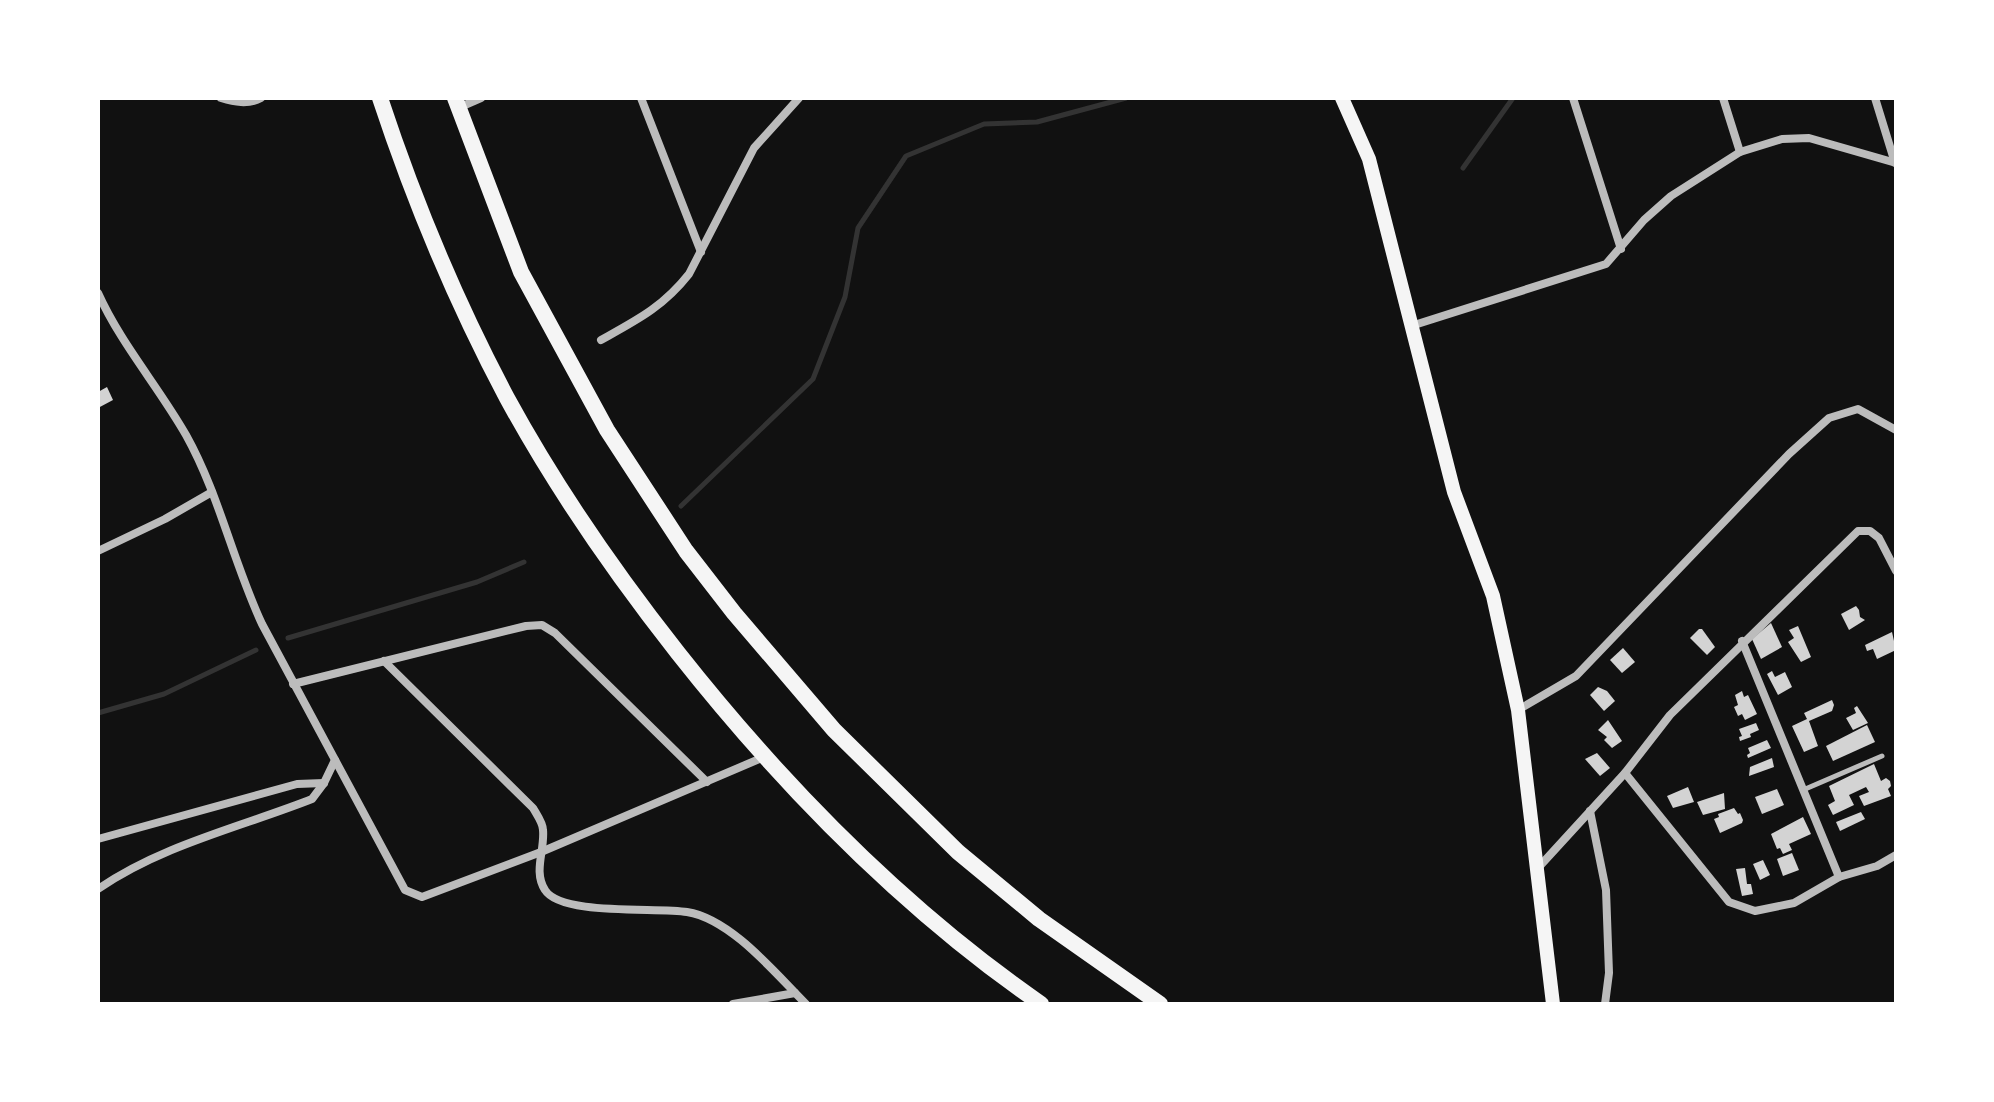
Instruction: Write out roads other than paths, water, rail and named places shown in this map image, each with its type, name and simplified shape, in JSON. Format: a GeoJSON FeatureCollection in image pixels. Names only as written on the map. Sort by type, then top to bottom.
{"type":"FeatureCollection","features":[{"type":"Feature","properties":{"kind":"highway"},"geometry":{"type":"LineString","coordinates":[[380,98],[399,156],[443,264],[507,398],[590,536],[663,634],[764,757],[854,852],[918,908],[1041,1004]]}},
{"type":"Feature","properties":{"kind":"highway"},"geometry":{"type":"LineString","coordinates":[[456,103],[521,272],[607,430],[686,551],[734,613],[834,730],[958,852],[1039,919],[1160,1004]]}},
{"type":"Feature","properties":{"kind":"main road"},"geometry":{"type":"LineString","coordinates":[[1342,98],[1369,159],[1454,492],[1493,596],[1518,710],[1553,1004]]}},
{"type":"Feature","properties":{"kind":"street"},"geometry":{"type":"LineString","coordinates":[[221,98],[235,103],[261,98]]}},
{"type":"Feature","properties":{"kind":"street"},"geometry":{"type":"LineString","coordinates":[[456,103],[481,98]]}},
{"type":"Feature","properties":{"kind":"street"},"geometry":{"type":"LineString","coordinates":[[641,98],[701,252]]}},
{"type":"Feature","properties":{"kind":"street"},"geometry":{"type":"LineString","coordinates":[[601,340],[658,307],[689,274],[754,148],[799,98]]}},
{"type":"Feature","properties":{"kind":"street"},"geometry":{"type":"LineString","coordinates":[[1573,98],[1621,249]]}},
{"type":"Feature","properties":{"kind":"street"},"geometry":{"type":"LineString","coordinates":[[1723,98],[1740,152]]}},
{"type":"Feature","properties":{"kind":"street"},"geometry":{"type":"LineString","coordinates":[[1875,98],[1896,163]]}},
{"type":"Feature","properties":{"kind":"street"},"geometry":{"type":"LineString","coordinates":[[1411,326],[1606,264],[1644,220],[1671,196],[1740,152],[1782,139],[1809,138],[1896,163]]}},
{"type":"Feature","properties":{"kind":"street"},"geometry":{"type":"LineString","coordinates":[[98,293],[129,349],[186,435],[212,492],[249,596],[405,890],[412,895],[422,897],[541,852],[764,757]]}},
{"type":"Feature","properties":{"kind":"street"},"geometry":{"type":"LineString","coordinates":[[1518,710],[1576,676],[1789,454],[1829,418],[1858,409],[1896,430]]}},
{"type":"Feature","properties":{"kind":"street"},"geometry":{"type":"LineString","coordinates":[[98,551],[212,492]]}},
{"type":"Feature","properties":{"kind":"street"},"geometry":{"type":"LineString","coordinates":[[1538,868],[1625,773],[1670,715],[1742,641],[1858,531],[1870,531],[1879,538],[1896,571]]}},
{"type":"Feature","properties":{"kind":"street"},"geometry":{"type":"LineString","coordinates":[[293,684],[526,626],[542,625],[555,633],[707,782]]}},
{"type":"Feature","properties":{"kind":"street"},"geometry":{"type":"LineString","coordinates":[[1742,641],[1839,877]]}},
{"type":"Feature","properties":{"kind":"street"},"geometry":{"type":"LineString","coordinates":[[384,661],[533,808],[544,828],[539,873],[545,891],[558,901],[587,907],[688,912],[714,921],[749,948],[806,1004]]}},
{"type":"Feature","properties":{"kind":"street"},"geometry":{"type":"LineString","coordinates":[[98,889],[122,872],[182,846],[312,799],[335,760]]}},
{"type":"Feature","properties":{"kind":"street"},"geometry":{"type":"LineString","coordinates":[[1625,773],[1729,902],[1755,911],[1794,903],[1839,877],[1877,866],[1896,855]]}},
{"type":"Feature","properties":{"kind":"street"},"geometry":{"type":"LineString","coordinates":[[98,839],[297,784],[324,783]]}},
{"type":"Feature","properties":{"kind":"street"},"geometry":{"type":"LineString","coordinates":[[1590,811],[1606,890],[1609,973],[1605,1004]]}},
{"type":"Feature","properties":{"kind":"street"},"geometry":{"type":"LineString","coordinates":[[733,1004],[795,993]]}},
{"type":"Feature","properties":{"kind":"lane"},"geometry":{"type":"LineString","coordinates":[[1803,790],[1882,756]]}},
{"type":"Feature","properties":{"kind":"waterway"},"geometry":{"type":"LineString","coordinates":[[681,506],[813,379],[845,297],[858,228],[906,156],[984,124],[1037,122],[1126,98]]}},
{"type":"Feature","properties":{"kind":"waterway"},"geometry":{"type":"LineString","coordinates":[[1463,168],[1513,98]]}},
{"type":"Feature","properties":{"kind":"waterway"},"geometry":{"type":"LineString","coordinates":[[288,638],[477,582],[524,562]]}},
{"type":"Feature","properties":{"kind":"waterway"},"geometry":{"type":"LineString","coordinates":[[98,713],[164,694],[256,650]]}}]}
